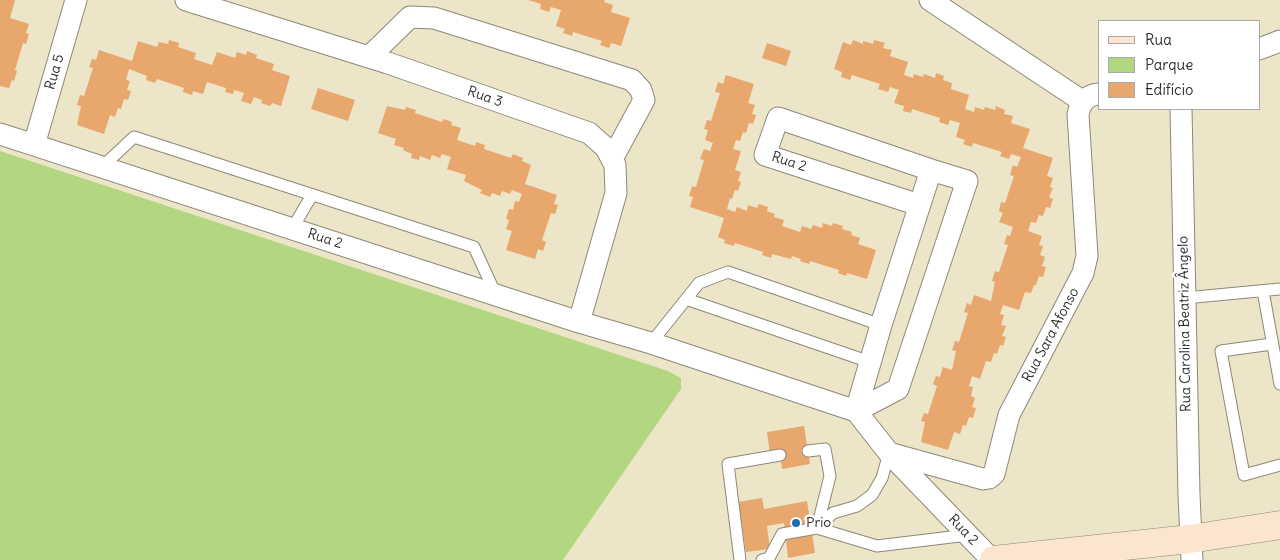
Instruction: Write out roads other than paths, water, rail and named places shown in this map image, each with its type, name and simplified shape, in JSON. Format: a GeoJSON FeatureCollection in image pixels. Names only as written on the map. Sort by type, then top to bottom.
{"type":"FeatureCollection","features":[{"type":"Feature","properties":{"kind":"main road"},"geometry":{"type":"LineString","coordinates":[[993,560],[1191,549],[1280,525]]}},
{"type":"Feature","properties":{"kind":"street","name":"Rua 5"},"geometry":{"type":"LineString","coordinates":[[34,145],[76,0]]}},
{"type":"Feature","properties":{"kind":"street","name":"Rua 3"},"geometry":{"type":"LineString","coordinates":[[186,0],[369,57],[589,133],[606,148],[612,159]]}},
{"type":"Feature","properties":{"kind":"street"},"geometry":{"type":"LineString","coordinates":[[930,0],[1090,97]]}},
{"type":"Feature","properties":{"kind":"street"},"geometry":{"type":"LineString","coordinates":[[369,57],[410,18],[434,18],[632,80],[641,90],[644,100],[612,159],[615,165],[616,193],[580,322]]}},
{"type":"Feature","properties":{"kind":"street"},"geometry":{"type":"LineString","coordinates":[[1260,49],[1280,41]]}},
{"type":"Feature","properties":{"kind":"street","name":"Rua Sara Afonso"},"geometry":{"type":"LineString","coordinates":[[889,453],[983,480],[994,474],[1009,415],[1083,273],[1086,256],[1078,114],[1090,97]]}},
{"type":"Feature","properties":{"kind":"street","name":"Rua Carolina Beatriz Ângelo"},"geometry":{"type":"LineString","coordinates":[[1181,110],[1191,549]]}},
{"type":"Feature","properties":{"kind":"street","name":"Rua 2"},"geometry":{"type":"LineString","coordinates":[[856,411],[898,389],[966,181],[778,118],[765,154],[919,205]]}},
{"type":"Feature","properties":{"kind":"street","name":"Rua 2"},"geometry":{"type":"LineString","coordinates":[[0,134],[580,322],[651,343],[856,411],[889,453],[993,560]]}},
{"type":"Feature","properties":{"kind":"street"},"geometry":{"type":"LineString","coordinates":[[856,411],[881,325],[932,170]]}},
{"type":"Feature","properties":{"kind":"lane"},"geometry":{"type":"LineString","coordinates":[[102,167],[134,137],[474,247],[496,295]]}},
{"type":"Feature","properties":{"kind":"lane"},"geometry":{"type":"LineString","coordinates":[[292,229],[312,195]]}},
{"type":"Feature","properties":{"kind":"lane"},"geometry":{"type":"LineString","coordinates":[[651,343],[700,283],[728,272],[881,325]]}},
{"type":"Feature","properties":{"kind":"lane"},"geometry":{"type":"LineString","coordinates":[[1185,298],[1280,289]]}},
{"type":"Feature","properties":{"kind":"lane"},"geometry":{"type":"LineString","coordinates":[[1264,291],[1280,384]]}},
{"type":"Feature","properties":{"kind":"lane"},"geometry":{"type":"LineString","coordinates":[[686,299],[870,362]]}},
{"type":"Feature","properties":{"kind":"lane"},"geometry":{"type":"LineString","coordinates":[[1272,344],[1221,351],[1244,475],[1280,465]]}},
{"type":"Feature","properties":{"kind":"lane"},"geometry":{"type":"LineString","coordinates":[[808,451],[825,449],[830,476],[817,528]]}},
{"type":"Feature","properties":{"kind":"lane"},"geometry":{"type":"LineString","coordinates":[[817,528],[833,513],[857,506],[872,495],[882,478],[889,453]]}},
{"type":"Feature","properties":{"kind":"lane"},"geometry":{"type":"LineString","coordinates":[[740,560],[728,464],[780,455]]}},
{"type":"Feature","properties":{"kind":"lane"},"geometry":{"type":"LineString","coordinates":[[762,560],[769,558],[782,534],[817,528],[877,546],[968,535]]}},
{"type":"Feature","properties":{"kind":"place","name":"Prio"},"geometry":{"type":"Point","coordinates":[796,523]}}]}
